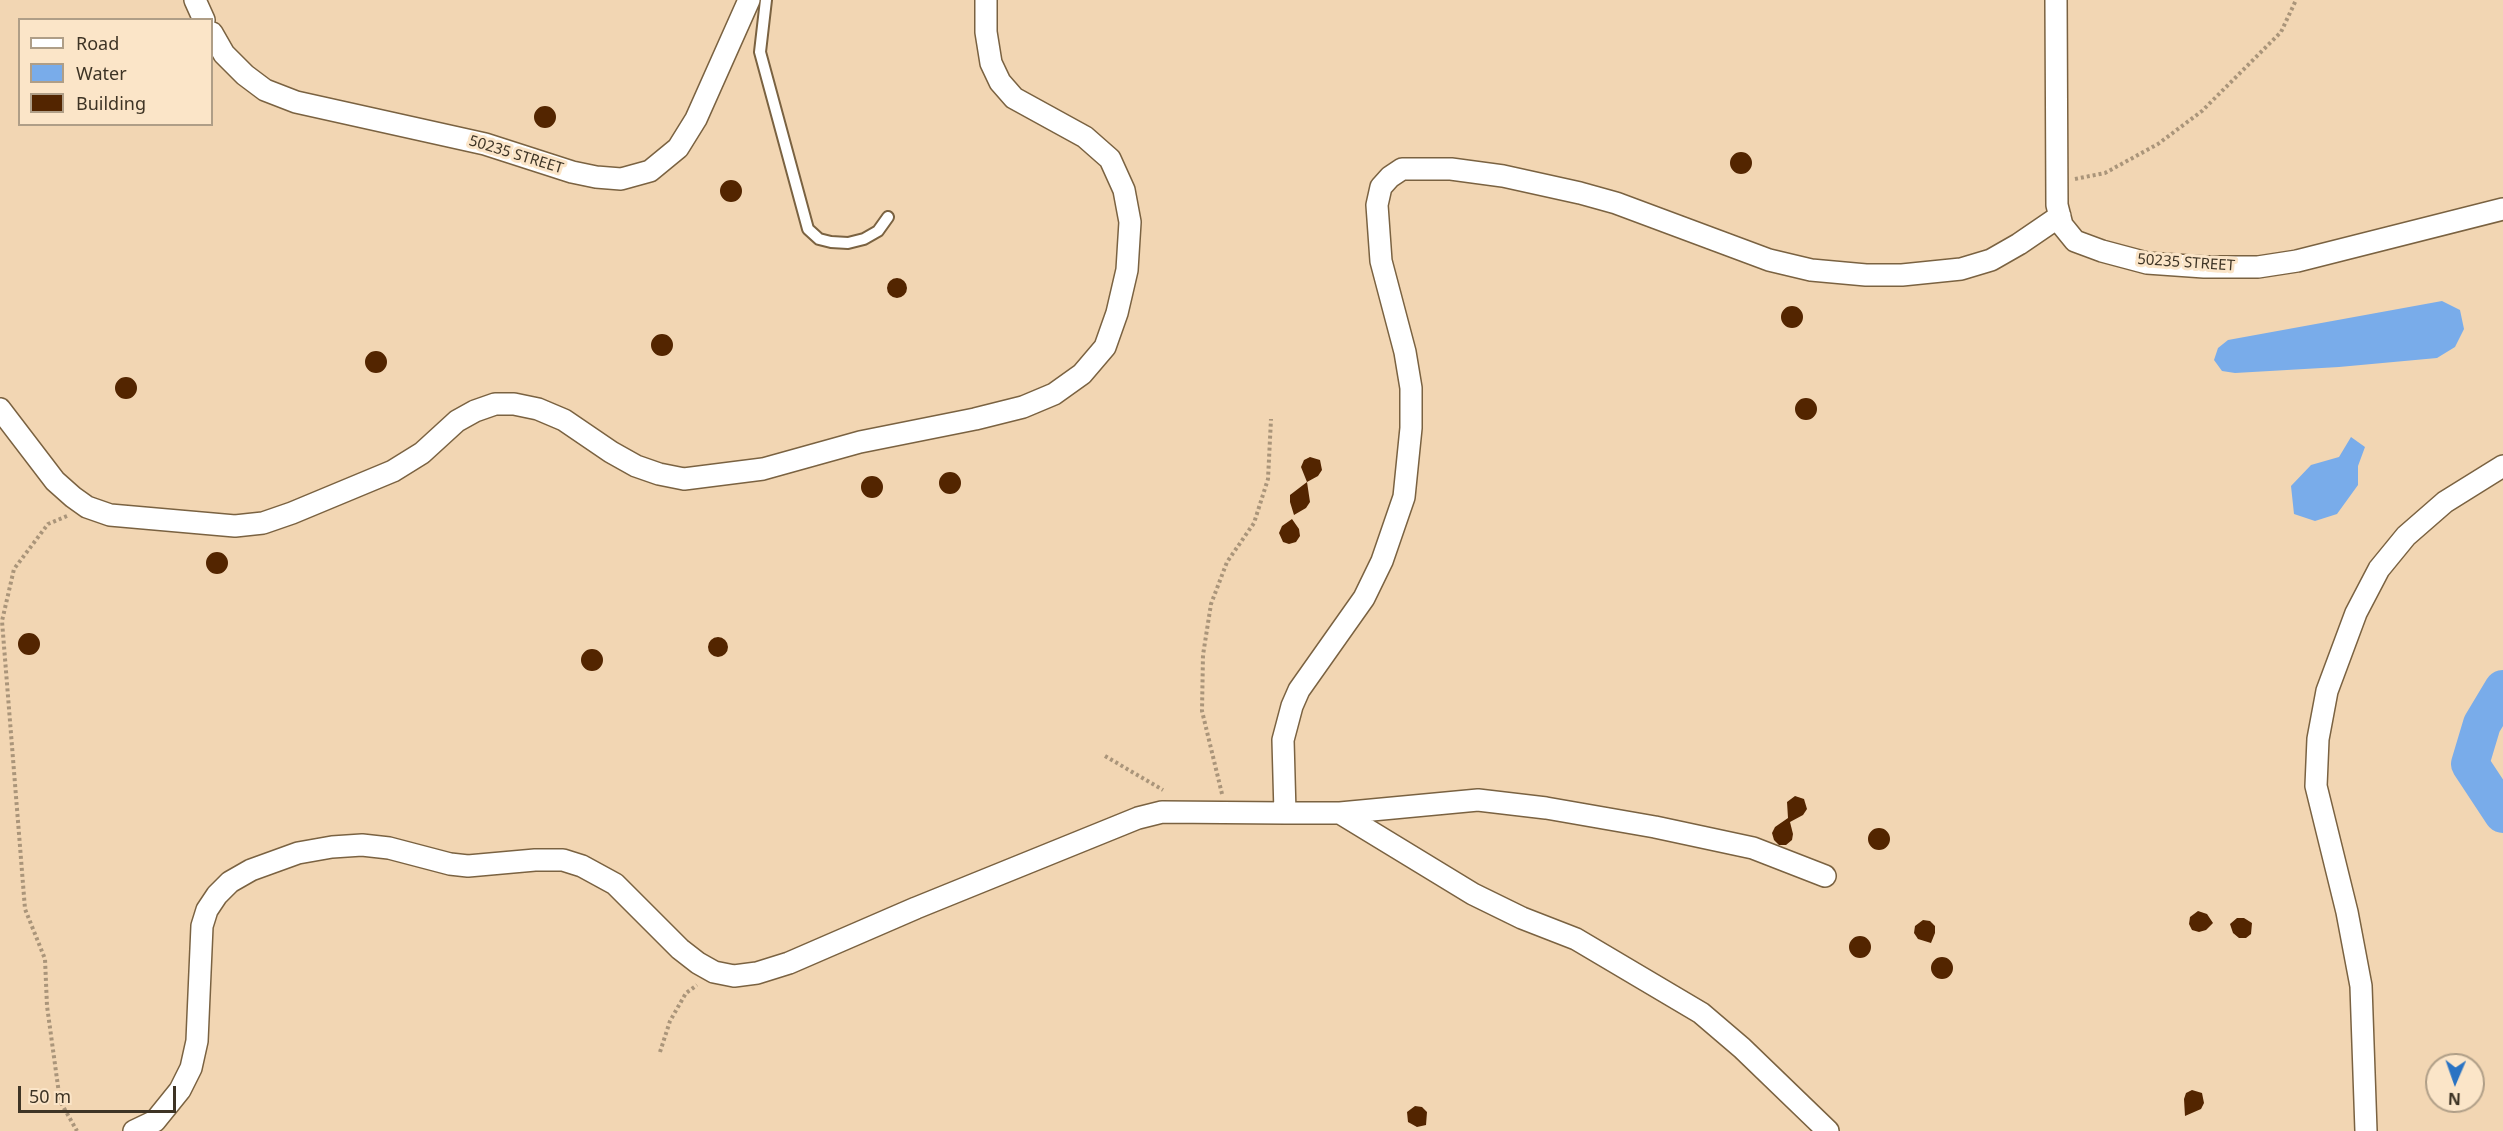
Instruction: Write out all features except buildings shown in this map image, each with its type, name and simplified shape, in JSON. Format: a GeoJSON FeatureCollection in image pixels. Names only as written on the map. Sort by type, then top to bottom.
{"type":"FeatureCollection","features":[{"type":"Feature","properties":{"kind":"street"},"geometry":{"type":"LineString","coordinates":[[195,0],[203,18]]}},
{"type":"Feature","properties":{"kind":"street","name":"50235 STREET"},"geometry":{"type":"LineString","coordinates":[[213,35],[224,54],[245,75],[265,90],[296,102],[485,144],[572,172],[621,179],[650,171],[678,148],[696,119],[749,0]]}},
{"type":"Feature","properties":{"kind":"street"},"geometry":{"type":"LineString","coordinates":[[0,409],[55,481],[87,507],[110,515],[235,526],[263,523],[393,471],[422,453],[458,421],[475,411],[495,404],[514,404],[538,409],[564,420],[636,466],[684,479],[763,469],[860,442],[1023,407],[1054,394],[1082,374],[1105,347],[1117,313],[1127,270],[1130,222],[1124,190],[1110,159],[1085,137],[1014,98],[1000,82],[989,53],[986,32],[986,0]]}},
{"type":"Feature","properties":{"kind":"street","name":"50235 STREET"},"geometry":{"type":"LineString","coordinates":[[2056,0],[2056,205],[2062,225],[2075,241],[2136,260],[2204,267],[2258,267],[2297,261],[2503,209]]}},
{"type":"Feature","properties":{"kind":"street"},"geometry":{"type":"LineString","coordinates":[[1285,813],[1283,740],[1292,706],[1299,690],[1364,598],[1382,561],[1404,496],[1411,428],[1411,388],[1377,231],[1377,205],[1381,187],[1390,177],[1402,169],[1420,168],[1451,169],[1503,176],[1616,203],[1769,260],[1811,270],[1866,275],[1902,275],[1971,266],[1991,260],[2060,216]]}},
{"type":"Feature","properties":{"kind":"street"},"geometry":{"type":"LineString","coordinates":[[2366,1131],[2361,986],[2347,912],[2316,786],[2318,739],[2327,691],[2356,613],[2379,569],[2406,536],[2445,502],[2503,466]]}},
{"type":"Feature","properties":{"kind":"street"},"geometry":{"type":"LineString","coordinates":[[134,1131],[155,1121],[180,1090],[191,1068],[197,1041],[202,926],[207,910],[217,895],[230,882],[252,870],[298,853],[332,847],[362,845],[389,848],[450,864],[468,866],[535,860],[563,860],[582,866],[615,884],[680,949],[714,972],[734,976],[757,973],[789,963],[916,908],[1138,818],[1161,812],[1340,813],[1478,800],[1546,808],[1654,827],[1753,848],[1824,876]]}},
{"type":"Feature","properties":{"kind":"street"},"geometry":{"type":"LineString","coordinates":[[1340,813],[1473,894],[1522,918],[1576,939],[1701,1013],[1742,1048],[1828,1131]]}},
{"type":"Feature","properties":{"kind":"lane"},"geometry":{"type":"LineString","coordinates":[[766,0],[760,52],[808,229],[819,238],[831,242],[849,243],[864,239],[878,231],[888,218]]}},
{"type":"Feature","properties":{"kind":"path"},"geometry":{"type":"LineString","coordinates":[[2057,183],[2105,173],[2158,144],[2202,111],[2281,32],[2296,0]]}},
{"type":"Feature","properties":{"kind":"path"},"geometry":{"type":"LineString","coordinates":[[1227,813],[1202,711],[1203,655],[1211,604],[1227,562],[1254,523],[1268,479],[1271,419]]}},
{"type":"Feature","properties":{"kind":"path"},"geometry":{"type":"LineString","coordinates":[[77,1131],[60,1101],[47,1006],[45,959],[25,909],[2,621],[14,569],[48,524],[87,507]]}},
{"type":"Feature","properties":{"kind":"path"},"geometry":{"type":"LineString","coordinates":[[1104,756],[1173,796]]}},
{"type":"Feature","properties":{"kind":"path"},"geometry":{"type":"LineString","coordinates":[[660,1052],[669,1021],[686,993],[714,972]]}},
{"type":"Feature","properties":{"kind":"water"},"geometry":{"type":"Polygon","coordinates":[[[2442,301],[2460,310],[2464,329],[2455,347],[2437,358],[2235,373],[2222,371],[2214,360],[2218,348],[2228,340],[2442,301]]]}},
{"type":"Feature","properties":{"kind":"water"},"geometry":{"type":"Polygon","coordinates":[[[2351,437],[2365,447],[2358,466],[2358,485],[2337,514],[2315,521],[2294,514],[2291,486],[2311,465],[2339,457],[2351,437]]]}},
{"type":"Feature","properties":{"kind":"waterway"},"geometry":{"type":"LineString","coordinates":[[2503,689],[2482,724],[2470,764],[2503,814]]}}]}
